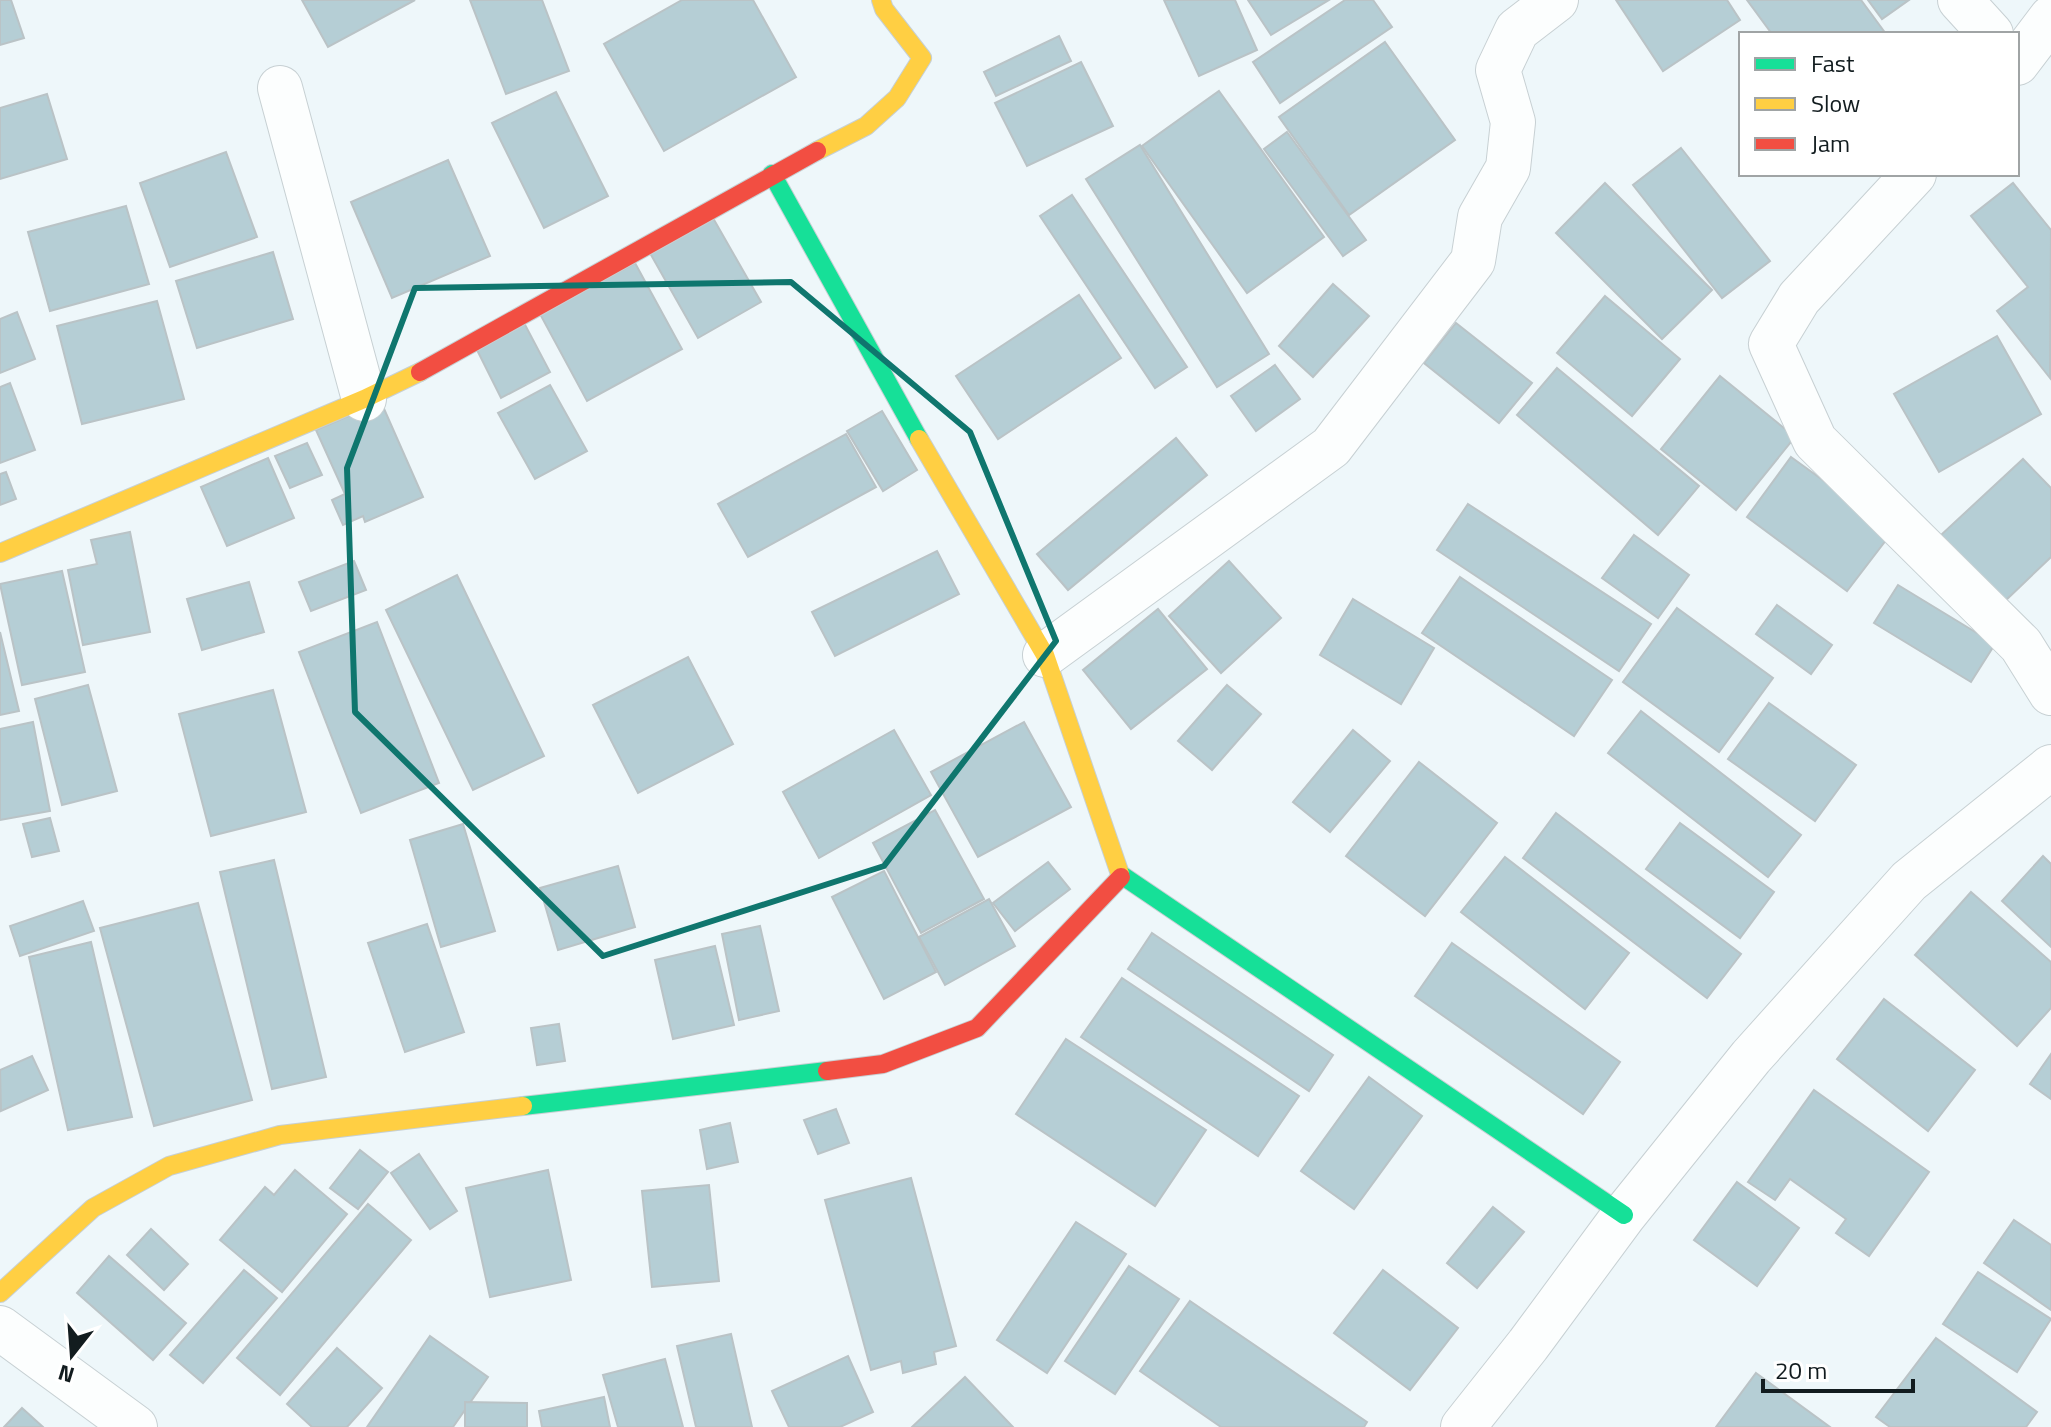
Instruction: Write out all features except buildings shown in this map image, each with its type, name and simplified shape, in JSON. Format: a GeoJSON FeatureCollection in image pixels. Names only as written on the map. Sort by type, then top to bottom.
{"type":"FeatureCollection","features":[{"type":"Feature","properties":{"kind":"street"},"geometry":{"type":"LineString","coordinates":[[0,553],[364,399],[437,363],[772,174],[866,126],[897,98],[922,58],[884,9],[881,0]]}},
{"type":"Feature","properties":{"kind":"street"},"geometry":{"type":"LineString","coordinates":[[1045,655],[1331,447],[1473,261],[1480,217],[1508,168],[1513,122],[1498,70],[1517,30],[1556,0]]}},
{"type":"Feature","properties":{"kind":"street"},"geometry":{"type":"LineString","coordinates":[[1960,0],[1989,32]]}},
{"type":"Feature","properties":{"kind":"street"},"geometry":{"type":"LineString","coordinates":[[2019,59],[2051,18]]}},
{"type":"Feature","properties":{"kind":"street"},"geometry":{"type":"LineString","coordinates":[[280,88],[364,399]]}},
{"type":"Feature","properties":{"kind":"street"},"geometry":{"type":"LineString","coordinates":[[772,174],[911,425],[1045,655],[1121,877],[1624,1215]]}},
{"type":"Feature","properties":{"kind":"street"},"geometry":{"type":"LineString","coordinates":[[1912,176],[1799,298],[1771,344],[1815,441],[2021,645],[2051,693]]}},
{"type":"Feature","properties":{"kind":"street"},"geometry":{"type":"LineString","coordinates":[[1463,1427],[1624,1215],[1751,1057],[1909,881],[2051,767]]}},
{"type":"Feature","properties":{"kind":"street"},"geometry":{"type":"LineString","coordinates":[[0,1293],[93,1208],[169,1166],[280,1135],[883,1064],[977,1028],[1121,877]]}},
{"type":"Feature","properties":{"kind":"street"},"geometry":{"type":"LineString","coordinates":[[0,1328],[135,1427]]}},
{"type":"Feature","properties":{"kind":"highlighted area"},"geometry":{"type":"Polygon","coordinates":[[[791,282],[970,432],[1056,641],[884,866],[603,956],[355,712],[347,468],[415,288],[791,282]]]}},
{"type":"Feature","properties":{"kind":"traffic: fast"},"geometry":{"type":"LineString","coordinates":[[772,174],[919,439]]}},
{"type":"Feature","properties":{"kind":"traffic: fast"},"geometry":{"type":"LineString","coordinates":[[1120,874],[1624,1215]]}},
{"type":"Feature","properties":{"kind":"traffic: fast"},"geometry":{"type":"LineString","coordinates":[[523,1106],[827,1071]]}},
{"type":"Feature","properties":{"kind":"traffic: slow"},"geometry":{"type":"LineString","coordinates":[[817,151],[866,126],[897,98],[922,58],[884,9],[881,0]]}},
{"type":"Feature","properties":{"kind":"traffic: slow"},"geometry":{"type":"LineString","coordinates":[[0,553],[364,399],[420,372]]}},
{"type":"Feature","properties":{"kind":"traffic: slow"},"geometry":{"type":"LineString","coordinates":[[919,439],[1045,655],[1120,874]]}},
{"type":"Feature","properties":{"kind":"traffic: slow"},"geometry":{"type":"LineString","coordinates":[[0,1293],[93,1208],[169,1166],[280,1135],[523,1106]]}},
{"type":"Feature","properties":{"kind":"traffic: jam"},"geometry":{"type":"LineString","coordinates":[[420,372],[817,151]]}},
{"type":"Feature","properties":{"kind":"traffic: jam"},"geometry":{"type":"LineString","coordinates":[[827,1071],[883,1064],[977,1028],[1121,877]]}}]}
